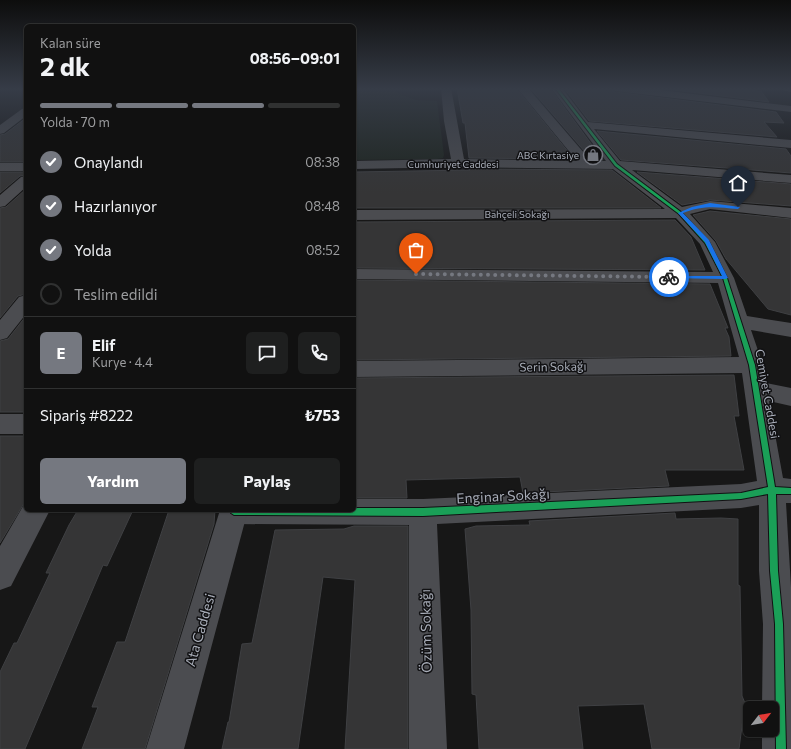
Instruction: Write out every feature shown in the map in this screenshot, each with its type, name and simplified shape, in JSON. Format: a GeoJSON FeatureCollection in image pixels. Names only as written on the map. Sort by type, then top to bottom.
{"type":"FeatureCollection","features":[{"type":"Feature","properties":{"kind":"street"},"geometry":{"type":"LineString","coordinates":[[0,130],[10,123]]}},
{"type":"Feature","properties":{"kind":"street"},"geometry":{"type":"LineString","coordinates":[[450,123],[458,163]]}},
{"type":"Feature","properties":{"kind":"street"},"geometry":{"type":"LineString","coordinates":[[552,123],[587,164]]}},
{"type":"Feature","properties":{"kind":"street"},"geometry":{"type":"LineString","coordinates":[[586,125],[791,144]]}},
{"type":"Feature","properties":{"kind":"street","name":"Cemiyet Caddesi"},"geometry":{"type":"LineString","coordinates":[[586,125],[616,165],[680,213],[707,242],[725,278],[740,322],[752,365],[756,389],[782,490],[782,574],[785,630],[781,749]]}},
{"type":"Feature","properties":{"kind":"street","name":"Cumhuriyet Caddesi"},"geometry":{"type":"LineString","coordinates":[[356,165],[458,163],[587,164],[791,179]]}},
{"type":"Feature","properties":{"kind":"street"},"geometry":{"type":"LineString","coordinates":[[0,167],[24,167]]}},
{"type":"Feature","properties":{"kind":"street"},"geometry":{"type":"LineString","coordinates":[[0,203],[24,182]]}},
{"type":"Feature","properties":{"kind":"street","name":"Bahçeli Sokağı"},"geometry":{"type":"LineString","coordinates":[[356,215],[680,213],[693,208],[710,205],[791,213]]}},
{"type":"Feature","properties":{"kind":"street"},"geometry":{"type":"LineString","coordinates":[[356,274],[725,278]]}},
{"type":"Feature","properties":{"kind":"street"},"geometry":{"type":"LineString","coordinates":[[0,333],[24,303]]}},
{"type":"Feature","properties":{"kind":"street"},"geometry":{"type":"LineString","coordinates":[[740,322],[791,330]]}},
{"type":"Feature","properties":{"kind":"street","name":"Serin Sokağı"},"geometry":{"type":"LineString","coordinates":[[356,369],[752,365]]}},
{"type":"Feature","properties":{"kind":"street"},"geometry":{"type":"LineString","coordinates":[[756,389],[791,397]]}},
{"type":"Feature","properties":{"kind":"street"},"geometry":{"type":"LineString","coordinates":[[0,424],[24,424]]}},
{"type":"Feature","properties":{"kind":"street","name":"Enginar Sokağı"},"geometry":{"type":"LineString","coordinates":[[356,511],[423,512],[741,496],[782,490]]}},
{"type":"Feature","properties":{"kind":"street"},"geometry":{"type":"LineString","coordinates":[[0,575],[35,512]]}},
{"type":"Feature","properties":{"kind":"street","name":"Ata Caddesi"},"geometry":{"type":"LineString","coordinates":[[165,749],[233,512]]}},
{"type":"Feature","properties":{"kind":"street","name":"Özüm Sokağı"},"geometry":{"type":"LineString","coordinates":[[423,512],[428,749]]}},
{"type":"Feature","properties":{"kind":"shaded area"},"geometry":{"type":"Polygon","coordinates":[[[356,123],[440,123],[444,155],[443,158],[356,160],[356,123]]]}},
{"type":"Feature","properties":{"kind":"building"},"geometry":{"type":"Polygon","coordinates":[[[19,123],[24,123],[24,162],[0,162],[0,135],[5,134],[19,123]]]}},
{"type":"Feature","properties":{"kind":"building"},"geometry":{"type":"Polygon","coordinates":[[[463,123],[545,123],[574,159],[469,158],[465,123],[463,123]]]}},
{"type":"Feature","properties":{"kind":"building"},"geometry":{"type":"Polygon","coordinates":[[[560,123],[576,123],[603,160],[592,160],[560,123]]]}},
{"type":"Feature","properties":{"kind":"building"},"geometry":{"type":"Polygon","coordinates":[[[612,123],[765,123],[777,137],[612,123]]]}},
{"type":"Feature","properties":{"kind":"building"},"geometry":{"type":"Polygon","coordinates":[[[597,131],[786,149],[791,156],[791,173],[621,160],[597,131]]]}},
{"type":"Feature","properties":{"kind":"building"},"geometry":{"type":"Polygon","coordinates":[[[612,170],[661,208],[356,208],[356,172],[612,170]]]}},
{"type":"Feature","properties":{"kind":"building"},"geometry":{"type":"Polygon","coordinates":[[[0,172],[24,172],[24,175],[20,176],[0,193],[0,172]]]}},
{"type":"Feature","properties":{"kind":"building"},"geometry":{"type":"Polygon","coordinates":[[[637,172],[791,184],[791,206],[710,200],[682,205],[637,172]]]}},
{"type":"Feature","properties":{"kind":"building"},"geometry":{"type":"Polygon","coordinates":[[[24,191],[24,294],[18,296],[0,318],[0,208],[6,207],[24,191]]]}},
{"type":"Feature","properties":{"kind":"building"},"geometry":{"type":"Polygon","coordinates":[[[710,211],[791,219],[791,315],[768,309],[726,259],[716,241],[693,215],[710,211]]]}},
{"type":"Feature","properties":{"kind":"building"},"geometry":{"type":"Polygon","coordinates":[[[675,220],[691,237],[705,270],[356,268],[356,222],[675,220]]]}},
{"type":"Feature","properties":{"kind":"building"},"geometry":{"type":"Polygon","coordinates":[[[356,280],[710,284],[728,328],[725,328],[729,337],[731,356],[356,360],[356,280]]]}},
{"type":"Feature","properties":{"kind":"building"},"geometry":{"type":"Polygon","coordinates":[[[24,319],[24,412],[0,412],[0,341],[8,339],[24,319]]]}},
{"type":"Feature","properties":{"kind":"building"},"geometry":{"type":"Polygon","coordinates":[[[734,375],[739,416],[734,416],[744,470],[665,470],[669,486],[523,493],[520,477],[406,480],[407,498],[356,498],[356,378],[734,375]]]}},
{"type":"Feature","properties":{"kind":"building"},"geometry":{"type":"Polygon","coordinates":[[[0,436],[24,436],[24,503],[0,543],[0,436]]]}},
{"type":"Feature","properties":{"kind":"building"},"geometry":{"type":"Polygon","coordinates":[[[77,512],[132,512],[107,566],[103,565],[25,749],[0,749],[0,672],[14,643],[17,643],[50,573],[46,573],[77,512]]]}},
{"type":"Feature","properties":{"kind":"building"},"geometry":{"type":"Polygon","coordinates":[[[168,512],[215,512],[214,524],[145,749],[82,749],[98,707],[92,707],[117,642],[125,642],[168,512]]]}},
{"type":"Feature","properties":{"kind":"building"},"geometry":{"type":"Polygon","coordinates":[[[675,513],[676,519],[738,519],[738,585],[740,586],[742,696],[744,701],[739,749],[652,749],[644,704],[578,706],[583,749],[479,749],[476,695],[472,694],[471,610],[465,529],[476,526],[530,525],[529,521],[675,513]]]}},
{"type":"Feature","properties":{"kind":"building"},"geometry":{"type":"Polygon","coordinates":[[[354,526],[408,526],[408,749],[345,749],[355,580],[323,577],[298,749],[222,749],[229,722],[242,644],[252,643],[275,530],[344,529],[354,526]]]}},
{"type":"Feature","properties":{"kind":"cycle path"},"geometry":{"type":"LineString","coordinates":[[583,123],[616,165],[680,213],[707,242],[725,278],[752,365],[772,490],[774,571],[779,624],[781,749]]}},
{"type":"Feature","properties":{"kind":"cycle path"},"geometry":{"type":"LineString","coordinates":[[356,512],[423,512],[741,496],[772,490],[791,491]]}},
{"type":"Feature","properties":{"kind":"way so far"},"geometry":{"type":"LineString","coordinates":[[416,274],[669,277]]}},
{"type":"Feature","properties":{"kind":"place","name":"ABC Kırtasiye"},"geometry":{"type":"Point","coordinates":[593,155]}},
{"type":"Feature","properties":{"kind":"route"},"geometry":{"type":"LineString","coordinates":[[669,277],[725,278],[707,242],[680,213],[693,208],[710,205],[738,207]]}}]}
